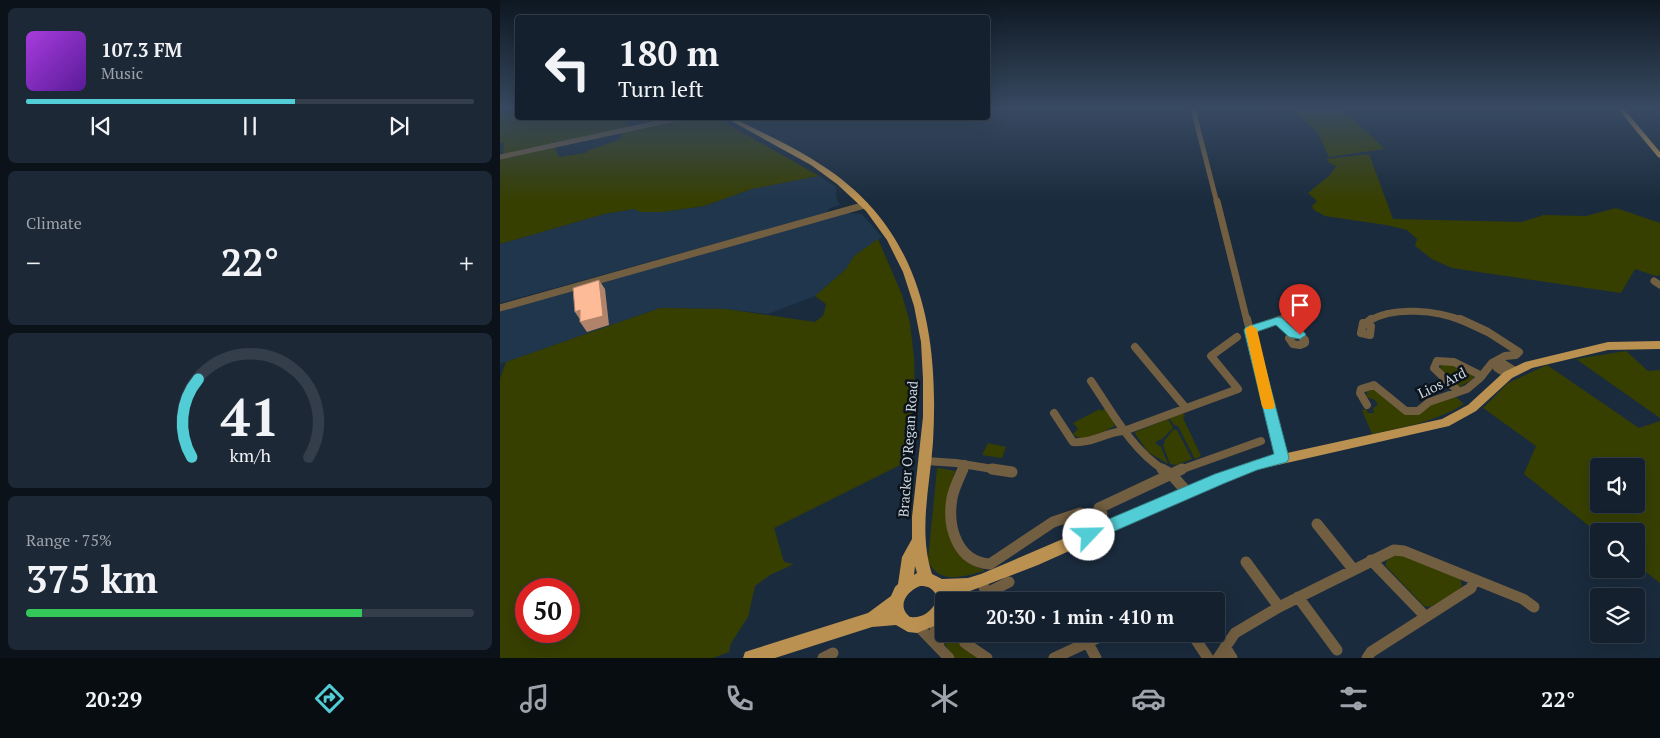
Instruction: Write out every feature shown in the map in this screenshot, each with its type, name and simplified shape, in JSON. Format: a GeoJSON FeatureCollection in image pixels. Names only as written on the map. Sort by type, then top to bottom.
{"type":"FeatureCollection","features":[{"type":"Feature","properties":{"kind":"main road","name":"Bracker O'Regan Road"},"geometry":{"type":"LineString","coordinates":[[769,140],[823,169],[864,205],[888,234],[912,282],[919,307],[930,375],[926,461],[917,543],[920,564],[926,579]]}},
{"type":"Feature","properties":{"kind":"main road"},"geometry":{"type":"LineString","coordinates":[[1646,140],[1660,156]]}},
{"type":"Feature","properties":{"kind":"main road"},"geometry":{"type":"LineString","coordinates":[[958,592],[975,582],[1033,560],[1187,492],[1255,465],[1445,424],[1472,408],[1512,373],[1541,361],[1604,346],[1660,344]]}},
{"type":"Feature","properties":{"kind":"main road","name":"Bracker O'Regan Road"},"geometry":{"type":"LineString","coordinates":[[905,586],[910,557],[917,543]]}},
{"type":"Feature","properties":{"kind":"main road"},"geometry":{"type":"LineString","coordinates":[[872,619],[896,601],[905,586],[916,580],[926,579],[935,582],[940,586],[943,592]]}},
{"type":"Feature","properties":{"kind":"main road"},"geometry":{"type":"LineString","coordinates":[[940,586],[975,582]]}},
{"type":"Feature","properties":{"kind":"main road"},"geometry":{"type":"LineString","coordinates":[[896,601],[899,617],[909,624],[917,625],[935,616]]}},
{"type":"Feature","properties":{"kind":"main road"},"geometry":{"type":"LineString","coordinates":[[751,658],[872,619],[899,617]]}},
{"type":"Feature","properties":{"kind":"street"},"geometry":{"type":"LineString","coordinates":[[500,157],[580,140]]}},
{"type":"Feature","properties":{"kind":"street"},"geometry":{"type":"LineString","coordinates":[[1201,140],[1282,458]]}},
{"type":"Feature","properties":{"kind":"street"},"geometry":{"type":"LineString","coordinates":[[500,308],[864,205]]}},
{"type":"Feature","properties":{"kind":"street"},"geometry":{"type":"LineString","coordinates":[[1660,281],[1654,282],[1660,285]]}},
{"type":"Feature","properties":{"kind":"street"},"geometry":{"type":"LineString","coordinates":[[1250,330],[1310,310]]}},
{"type":"Feature","properties":{"kind":"street"},"geometry":{"type":"LineString","coordinates":[[1366,323],[1376,317],[1406,311],[1426,310],[1448,315],[1487,330],[1517,348],[1518,352],[1516,355],[1505,356],[1495,362],[1497,368],[1512,373]]}},
{"type":"Feature","properties":{"kind":"street"},"geometry":{"type":"LineString","coordinates":[[1278,320],[1293,334]]}},
{"type":"Feature","properties":{"kind":"street"},"geometry":{"type":"LineString","coordinates":[[1054,413],[1073,442],[1081,444],[1115,431],[1124,431],[1238,389],[1211,356],[1237,337]]}},
{"type":"Feature","properties":{"kind":"street"},"geometry":{"type":"LineString","coordinates":[[1135,347],[1185,407]]}},
{"type":"Feature","properties":{"kind":"street"},"geometry":{"type":"LineString","coordinates":[[1457,390],[1448,378],[1434,368],[1437,361],[1454,362],[1482,376]]}},
{"type":"Feature","properties":{"kind":"street","name":"Lios Ard"},"geometry":{"type":"LineString","coordinates":[[1367,405],[1360,393],[1361,389],[1365,386],[1374,386],[1406,411],[1418,411],[1431,400],[1467,389],[1482,376],[1486,367],[1495,362]]}},
{"type":"Feature","properties":{"kind":"street"},"geometry":{"type":"LineString","coordinates":[[1092,381],[1124,431],[1143,455],[1172,474],[1187,492]]}},
{"type":"Feature","properties":{"kind":"street"},"geometry":{"type":"LineString","coordinates":[[1102,514],[1099,508],[1184,468],[1261,441]]}},
{"type":"Feature","properties":{"kind":"street"},"geometry":{"type":"LineString","coordinates":[[926,461],[965,464],[1012,472]]}},
{"type":"Feature","properties":{"kind":"street"},"geometry":{"type":"LineString","coordinates":[[965,464],[952,498],[951,513],[954,530],[963,553],[973,561],[990,564],[1053,522],[1080,513]]}},
{"type":"Feature","properties":{"kind":"street"},"geometry":{"type":"LineString","coordinates":[[1069,517],[1076,527]]}},
{"type":"Feature","properties":{"kind":"street"},"geometry":{"type":"LineString","coordinates":[[1317,524],[1353,569]]}},
{"type":"Feature","properties":{"kind":"street"},"geometry":{"type":"LineString","coordinates":[[1218,658],[1235,633],[1279,607],[1394,550],[1404,551],[1523,599],[1534,607]]}},
{"type":"Feature","properties":{"kind":"street"},"geometry":{"type":"LineString","coordinates":[[1371,560],[1426,617]]}},
{"type":"Feature","properties":{"kind":"street"},"geometry":{"type":"LineString","coordinates":[[1246,562],[1279,607]]}},
{"type":"Feature","properties":{"kind":"street"},"geometry":{"type":"LineString","coordinates":[[1367,658],[1371,652],[1470,588],[1474,580]]}},
{"type":"Feature","properties":{"kind":"street"},"geometry":{"type":"LineString","coordinates":[[975,582],[986,592]]}},
{"type":"Feature","properties":{"kind":"street"},"geometry":{"type":"LineString","coordinates":[[989,592],[1009,582]]}},
{"type":"Feature","properties":{"kind":"street"},"geometry":{"type":"LineString","coordinates":[[1298,598],[1337,650]]}},
{"type":"Feature","properties":{"kind":"street"},"geometry":{"type":"LineString","coordinates":[[933,618],[939,646]]}},
{"type":"Feature","properties":{"kind":"street"},"geometry":{"type":"LineString","coordinates":[[917,625],[949,658]]}},
{"type":"Feature","properties":{"kind":"street"},"geometry":{"type":"LineString","coordinates":[[966,642],[987,658]]}},
{"type":"Feature","properties":{"kind":"street"},"geometry":{"type":"LineString","coordinates":[[1197,642],[1208,658]]}},
{"type":"Feature","properties":{"kind":"street"},"geometry":{"type":"LineString","coordinates":[[1054,658],[1088,643],[1096,658]]}},
{"type":"Feature","properties":{"kind":"street"},"geometry":{"type":"LineString","coordinates":[[1225,647],[1232,658]]}},
{"type":"Feature","properties":{"kind":"shaded area"},"geometry":{"type":"Polygon","coordinates":[[[819,176],[836,187],[836,197],[840,205],[830,208],[826,213],[500,303],[500,244],[604,214],[634,209],[663,212],[704,206],[752,189],[819,176]]]}},
{"type":"Feature","properties":{"kind":"shaded area"},"geometry":{"type":"Polygon","coordinates":[[[847,213],[862,214],[882,237],[854,256],[846,269],[815,296],[768,314],[726,309],[660,308],[500,364],[500,311],[847,213]]]}},
{"type":"Feature","properties":{"kind":"green space"},"geometry":{"type":"Polygon","coordinates":[[[500,140],[571,140],[503,155],[504,143],[500,143],[500,140]]]}},
{"type":"Feature","properties":{"kind":"green space"},"geometry":{"type":"Polygon","coordinates":[[[619,140],[755,140],[819,176],[752,189],[704,206],[663,212],[640,212],[634,209],[604,214],[500,244],[500,158],[554,146],[559,157],[585,153],[619,140]]]}},
{"type":"Feature","properties":{"kind":"green space"},"geometry":{"type":"Polygon","coordinates":[[[1321,140],[1375,140],[1385,149],[1329,157],[1321,140]]]}},
{"type":"Feature","properties":{"kind":"green space"},"geometry":{"type":"Polygon","coordinates":[[[1369,154],[1393,219],[1522,222],[1544,215],[1586,216],[1616,208],[1660,223],[1660,275],[1656,276],[1635,269],[1621,293],[1452,268],[1432,259],[1415,246],[1417,239],[1407,230],[1325,216],[1314,210],[1312,206],[1317,201],[1308,193],[1330,175],[1336,166],[1328,162],[1327,159],[1369,154]]]}},
{"type":"Feature","properties":{"kind":"green space"},"geometry":{"type":"Polygon","coordinates":[[[878,239],[902,295],[910,323],[915,393],[904,463],[774,528],[784,562],[794,564],[770,575],[755,586],[748,617],[731,643],[729,652],[713,658],[500,658],[500,379],[506,362],[660,308],[726,309],[815,322],[823,316],[826,304],[815,296],[846,269],[854,256],[878,239]]]}},
{"type":"Feature","properties":{"kind":"green space"},"geometry":{"type":"Polygon","coordinates":[[[1626,351],[1648,371],[1660,370],[1660,418],[1576,359],[1626,351]]]}},
{"type":"Feature","properties":{"kind":"green space"},"geometry":{"type":"Polygon","coordinates":[[[1449,363],[1474,376],[1472,380],[1459,387],[1454,383],[1456,378],[1440,368],[1441,365],[1449,363]]]}},
{"type":"Feature","properties":{"kind":"green space"},"geometry":{"type":"Polygon","coordinates":[[[1547,365],[1639,428],[1660,421],[1660,583],[1645,571],[1645,523],[1590,523],[1590,527],[1524,474],[1536,446],[1483,408],[1508,383],[1547,365]]]}},
{"type":"Feature","properties":{"kind":"green space"},"geometry":{"type":"Polygon","coordinates":[[[1374,387],[1404,411],[1456,397],[1464,404],[1431,420],[1372,434],[1362,410],[1366,409],[1368,413],[1374,413],[1373,408],[1378,405],[1375,400],[1367,397],[1367,390],[1374,387]]]}},
{"type":"Feature","properties":{"kind":"green space"},"geometry":{"type":"Polygon","coordinates":[[[1106,408],[1115,425],[1113,427],[1087,438],[1077,437],[1073,434],[1078,429],[1073,423],[1100,409],[1101,411],[1106,408]]]}},
{"type":"Feature","properties":{"kind":"green space"},"geometry":{"type":"Polygon","coordinates":[[[1182,413],[1185,415],[1183,418],[1201,456],[1195,459],[1178,426],[1174,425],[1169,418],[1182,413]]]}},
{"type":"Feature","properties":{"kind":"green space"},"geometry":{"type":"Polygon","coordinates":[[[1168,419],[1173,428],[1161,440],[1155,443],[1161,447],[1168,464],[1148,452],[1135,432],[1168,419]]]}},
{"type":"Feature","properties":{"kind":"green space"},"geometry":{"type":"Polygon","coordinates":[[[1174,429],[1177,430],[1192,459],[1176,465],[1170,464],[1163,445],[1174,429]]]}},
{"type":"Feature","properties":{"kind":"green space"},"geometry":{"type":"Polygon","coordinates":[[[988,443],[1006,447],[1002,458],[982,455],[988,443]]]}},
{"type":"Feature","properties":{"kind":"green space"},"geometry":{"type":"Polygon","coordinates":[[[937,469],[956,471],[953,476],[956,478],[948,505],[967,562],[984,571],[959,577],[944,576],[932,568],[928,560],[937,469]]]}},
{"type":"Feature","properties":{"kind":"green space"},"geometry":{"type":"Polygon","coordinates":[[[1397,553],[1460,577],[1462,586],[1457,592],[1430,607],[1424,606],[1386,566],[1386,561],[1397,553]]]}},
{"type":"Feature","properties":{"kind":"green space"},"geometry":{"type":"Polygon","coordinates":[[[960,642],[977,658],[955,658],[944,643],[960,642]]]}},
{"type":"Feature","properties":{"kind":"building"},"geometry":{"type":"Polygon","coordinates":[[[599,280],[603,316],[580,322],[580,310],[575,312],[573,288],[599,280]]]}},
{"type":"Feature","properties":{"kind":"slow traffic"},"geometry":{"type":"LineString","coordinates":[[1251,329],[1269,406]]}},
{"type":"Feature","properties":{"kind":"route"},"geometry":{"type":"LineString","coordinates":[[1089,535],[1220,478],[1255,465],[1282,458],[1250,330],[1278,320],[1293,334],[1300,335]]}}]}
